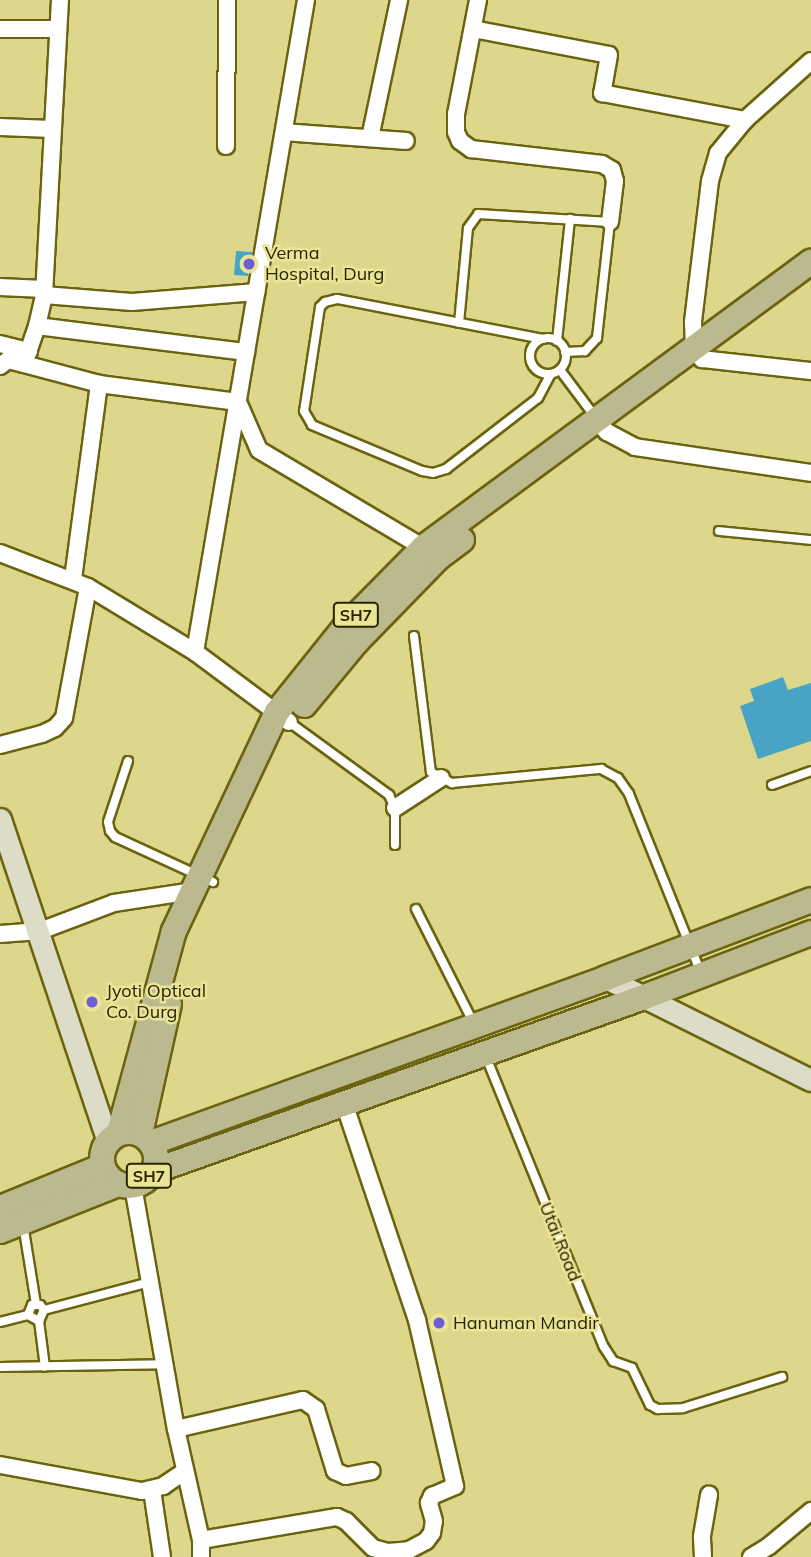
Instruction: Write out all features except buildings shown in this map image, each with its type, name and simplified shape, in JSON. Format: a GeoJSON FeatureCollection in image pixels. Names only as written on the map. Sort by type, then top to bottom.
{"type":"FeatureCollection","features":[{"type":"Feature","properties":{"kind":"main road","name":"SH7"},"geometry":{"type":"LineString","coordinates":[[118,1179],[102,1153],[130,1138],[174,931],[202,883],[283,717],[345,626],[431,552],[698,353],[811,262]]}},
{"type":"Feature","properties":{"kind":"main road","name":"SH7"},"geometry":{"type":"LineString","coordinates":[[698,353],[811,280]]}},
{"type":"Feature","properties":{"kind":"main road"},"geometry":{"type":"LineString","coordinates":[[130,1138],[475,1026],[811,900]]}},
{"type":"Feature","properties":{"kind":"main road"},"geometry":{"type":"LineString","coordinates":[[154,1171],[647,996],[811,933]]}},
{"type":"Feature","properties":{"kind":"main road","name":"SH7"},"geometry":{"type":"LineString","coordinates":[[0,1208],[118,1179],[145,1181],[154,1171],[156,1157],[130,1138]]}},
{"type":"Feature","properties":{"kind":"main road","name":"SH7"},"geometry":{"type":"LineString","coordinates":[[11,1226],[118,1179]]}},
{"type":"Feature","properties":{"kind":"street"},"geometry":{"type":"LineString","coordinates":[[26,357],[37,326],[44,292],[60,0]]}},
{"type":"Feature","properties":{"kind":"street"},"geometry":{"type":"LineString","coordinates":[[226,146],[227,0]]}},
{"type":"Feature","properties":{"kind":"street"},"geometry":{"type":"LineString","coordinates":[[195,652],[306,0]]}},
{"type":"Feature","properties":{"kind":"street"},"geometry":{"type":"LineString","coordinates":[[370,138],[399,0]]}},
{"type":"Feature","properties":{"kind":"street"},"geometry":{"type":"LineString","coordinates":[[478,0],[456,114],[456,132],[460,141],[471,149],[602,164],[612,170],[615,181],[610,222]]}},
{"type":"Feature","properties":{"kind":"street"},"geometry":{"type":"LineString","coordinates":[[0,29],[58,29]]}},
{"type":"Feature","properties":{"kind":"street"},"geometry":{"type":"LineString","coordinates":[[472,29],[609,55],[602,93],[745,120]]}},
{"type":"Feature","properties":{"kind":"street"},"geometry":{"type":"LineString","coordinates":[[811,61],[745,120],[718,153],[710,181],[693,322],[698,353],[811,371]]}},
{"type":"Feature","properties":{"kind":"street"},"geometry":{"type":"LineString","coordinates":[[0,127],[52,129]]}},
{"type":"Feature","properties":{"kind":"street"},"geometry":{"type":"LineString","coordinates":[[284,132],[406,141]]}},
{"type":"Feature","properties":{"kind":"street"},"geometry":{"type":"LineString","coordinates":[[0,287],[132,302],[257,292]]}},
{"type":"Feature","properties":{"kind":"street"},"geometry":{"type":"LineString","coordinates":[[37,326],[246,352]]}},
{"type":"Feature","properties":{"kind":"street"},"geometry":{"type":"LineString","coordinates":[[0,344],[26,357],[99,384],[238,402]]}},
{"type":"Feature","properties":{"kind":"street"},"geometry":{"type":"LineString","coordinates":[[0,366],[8,360],[26,357]]}},
{"type":"Feature","properties":{"kind":"street"},"geometry":{"type":"LineString","coordinates":[[72,579],[99,384]]}},
{"type":"Feature","properties":{"kind":"street"},"geometry":{"type":"LineString","coordinates":[[238,402],[259,450],[431,552]]}},
{"type":"Feature","properties":{"kind":"street"},"geometry":{"type":"LineString","coordinates":[[602,426],[635,447],[811,473]]}},
{"type":"Feature","properties":{"kind":"street"},"geometry":{"type":"LineString","coordinates":[[0,553],[88,587],[195,652],[283,717]]}},
{"type":"Feature","properties":{"kind":"street"},"geometry":{"type":"LineString","coordinates":[[0,745],[43,734],[55,728],[64,718],[88,587]]}},
{"type":"Feature","properties":{"kind":"street"},"geometry":{"type":"LineString","coordinates":[[395,808],[440,778]]}},
{"type":"Feature","properties":{"kind":"street"},"geometry":{"type":"LineString","coordinates":[[0,819],[40,931],[130,1138]]}},
{"type":"Feature","properties":{"kind":"street"},"geometry":{"type":"LineString","coordinates":[[0,934],[40,931],[114,903],[202,883]]}},
{"type":"Feature","properties":{"kind":"street"},"geometry":{"type":"LineString","coordinates":[[606,978],[647,996],[810,1081]]}},
{"type":"Feature","properties":{"kind":"street"},"geometry":{"type":"LineString","coordinates":[[118,1179],[150,1282],[201,1549],[330,1517],[345,1521],[373,1548],[388,1552],[409,1550],[426,1541],[432,1533],[434,1521],[429,1503],[432,1496],[455,1486],[417,1320],[344,1103]]}},
{"type":"Feature","properties":{"kind":"street"},"geometry":{"type":"LineString","coordinates":[[176,1429],[303,1400],[316,1409],[335,1471],[346,1476],[372,1471]]}},
{"type":"Feature","properties":{"kind":"street"},"geometry":{"type":"LineString","coordinates":[[0,1465],[125,1490],[152,1490],[185,1471]]}},
{"type":"Feature","properties":{"kind":"street"},"geometry":{"type":"LineString","coordinates":[[152,1490],[162,1557]]}},
{"type":"Feature","properties":{"kind":"street"},"geometry":{"type":"LineString","coordinates":[[703,1557],[702,1536],[709,1494]]}},
{"type":"Feature","properties":{"kind":"street"},"geometry":{"type":"LineString","coordinates":[[751,1557],[769,1546],[811,1511]]}},
{"type":"Feature","properties":{"kind":"lane"},"geometry":{"type":"LineString","coordinates":[[459,323],[468,228],[478,214],[610,222],[597,338],[585,351],[565,352]]}},
{"type":"Feature","properties":{"kind":"lane"},"geometry":{"type":"LineString","coordinates":[[557,341],[337,299],[325,302],[320,307],[304,402],[306,420],[312,425],[422,471],[433,473],[446,469],[538,398],[565,362],[565,352],[557,341],[570,219]]}},
{"type":"Feature","properties":{"kind":"lane"},"geometry":{"type":"LineString","coordinates":[[543,339],[531,348],[529,356],[536,370],[556,372],[602,426]]}},
{"type":"Feature","properties":{"kind":"lane"},"geometry":{"type":"LineString","coordinates":[[719,531],[811,540]]}},
{"type":"Feature","properties":{"kind":"lane"},"geometry":{"type":"LineString","coordinates":[[414,636],[431,772],[452,783],[601,769],[618,778],[629,794],[702,976]]}},
{"type":"Feature","properties":{"kind":"lane"},"geometry":{"type":"LineString","coordinates":[[283,717],[377,783],[389,795],[395,808],[395,845]]}},
{"type":"Feature","properties":{"kind":"lane"},"geometry":{"type":"LineString","coordinates":[[128,761],[108,822],[110,831],[115,837],[202,883]]}},
{"type":"Feature","properties":{"kind":"lane"},"geometry":{"type":"LineString","coordinates":[[772,785],[811,771]]}},
{"type":"Feature","properties":{"kind":"lane"},"geometry":{"type":"LineString","coordinates":[[416,909],[475,1026]]}},
{"type":"Feature","properties":{"kind":"lane","name":"Utai Road"},"geometry":{"type":"LineString","coordinates":[[485,1054],[604,1347],[613,1360],[632,1368],[650,1405],[658,1409],[683,1408],[782,1377]]}},
{"type":"Feature","properties":{"kind":"lane"},"geometry":{"type":"LineString","coordinates":[[11,1226],[36,1304],[44,1310]]}},
{"type":"Feature","properties":{"kind":"lane"},"geometry":{"type":"LineString","coordinates":[[44,1310],[150,1282]]}},
{"type":"Feature","properties":{"kind":"lane"},"geometry":{"type":"LineString","coordinates":[[28,1315],[29,1308],[36,1304]]}},
{"type":"Feature","properties":{"kind":"lane"},"geometry":{"type":"LineString","coordinates":[[44,1310],[39,1321],[45,1367]]}},
{"type":"Feature","properties":{"kind":"lane"},"geometry":{"type":"LineString","coordinates":[[0,1322],[28,1315],[39,1321]]}},
{"type":"Feature","properties":{"kind":"lane"},"geometry":{"type":"LineString","coordinates":[[0,1367],[164,1364]]}},
{"type":"Feature","properties":{"kind":"place","name":"Verma Hospital, Durg"},"geometry":{"type":"Point","coordinates":[249,264]}},
{"type":"Feature","properties":{"kind":"place","name":"Jyoti Optical Co. Durg"},"geometry":{"type":"Point","coordinates":[92,1002]}},
{"type":"Feature","properties":{"kind":"place","name":"Hanuman Mandir"},"geometry":{"type":"Point","coordinates":[439,1323]}}]}
